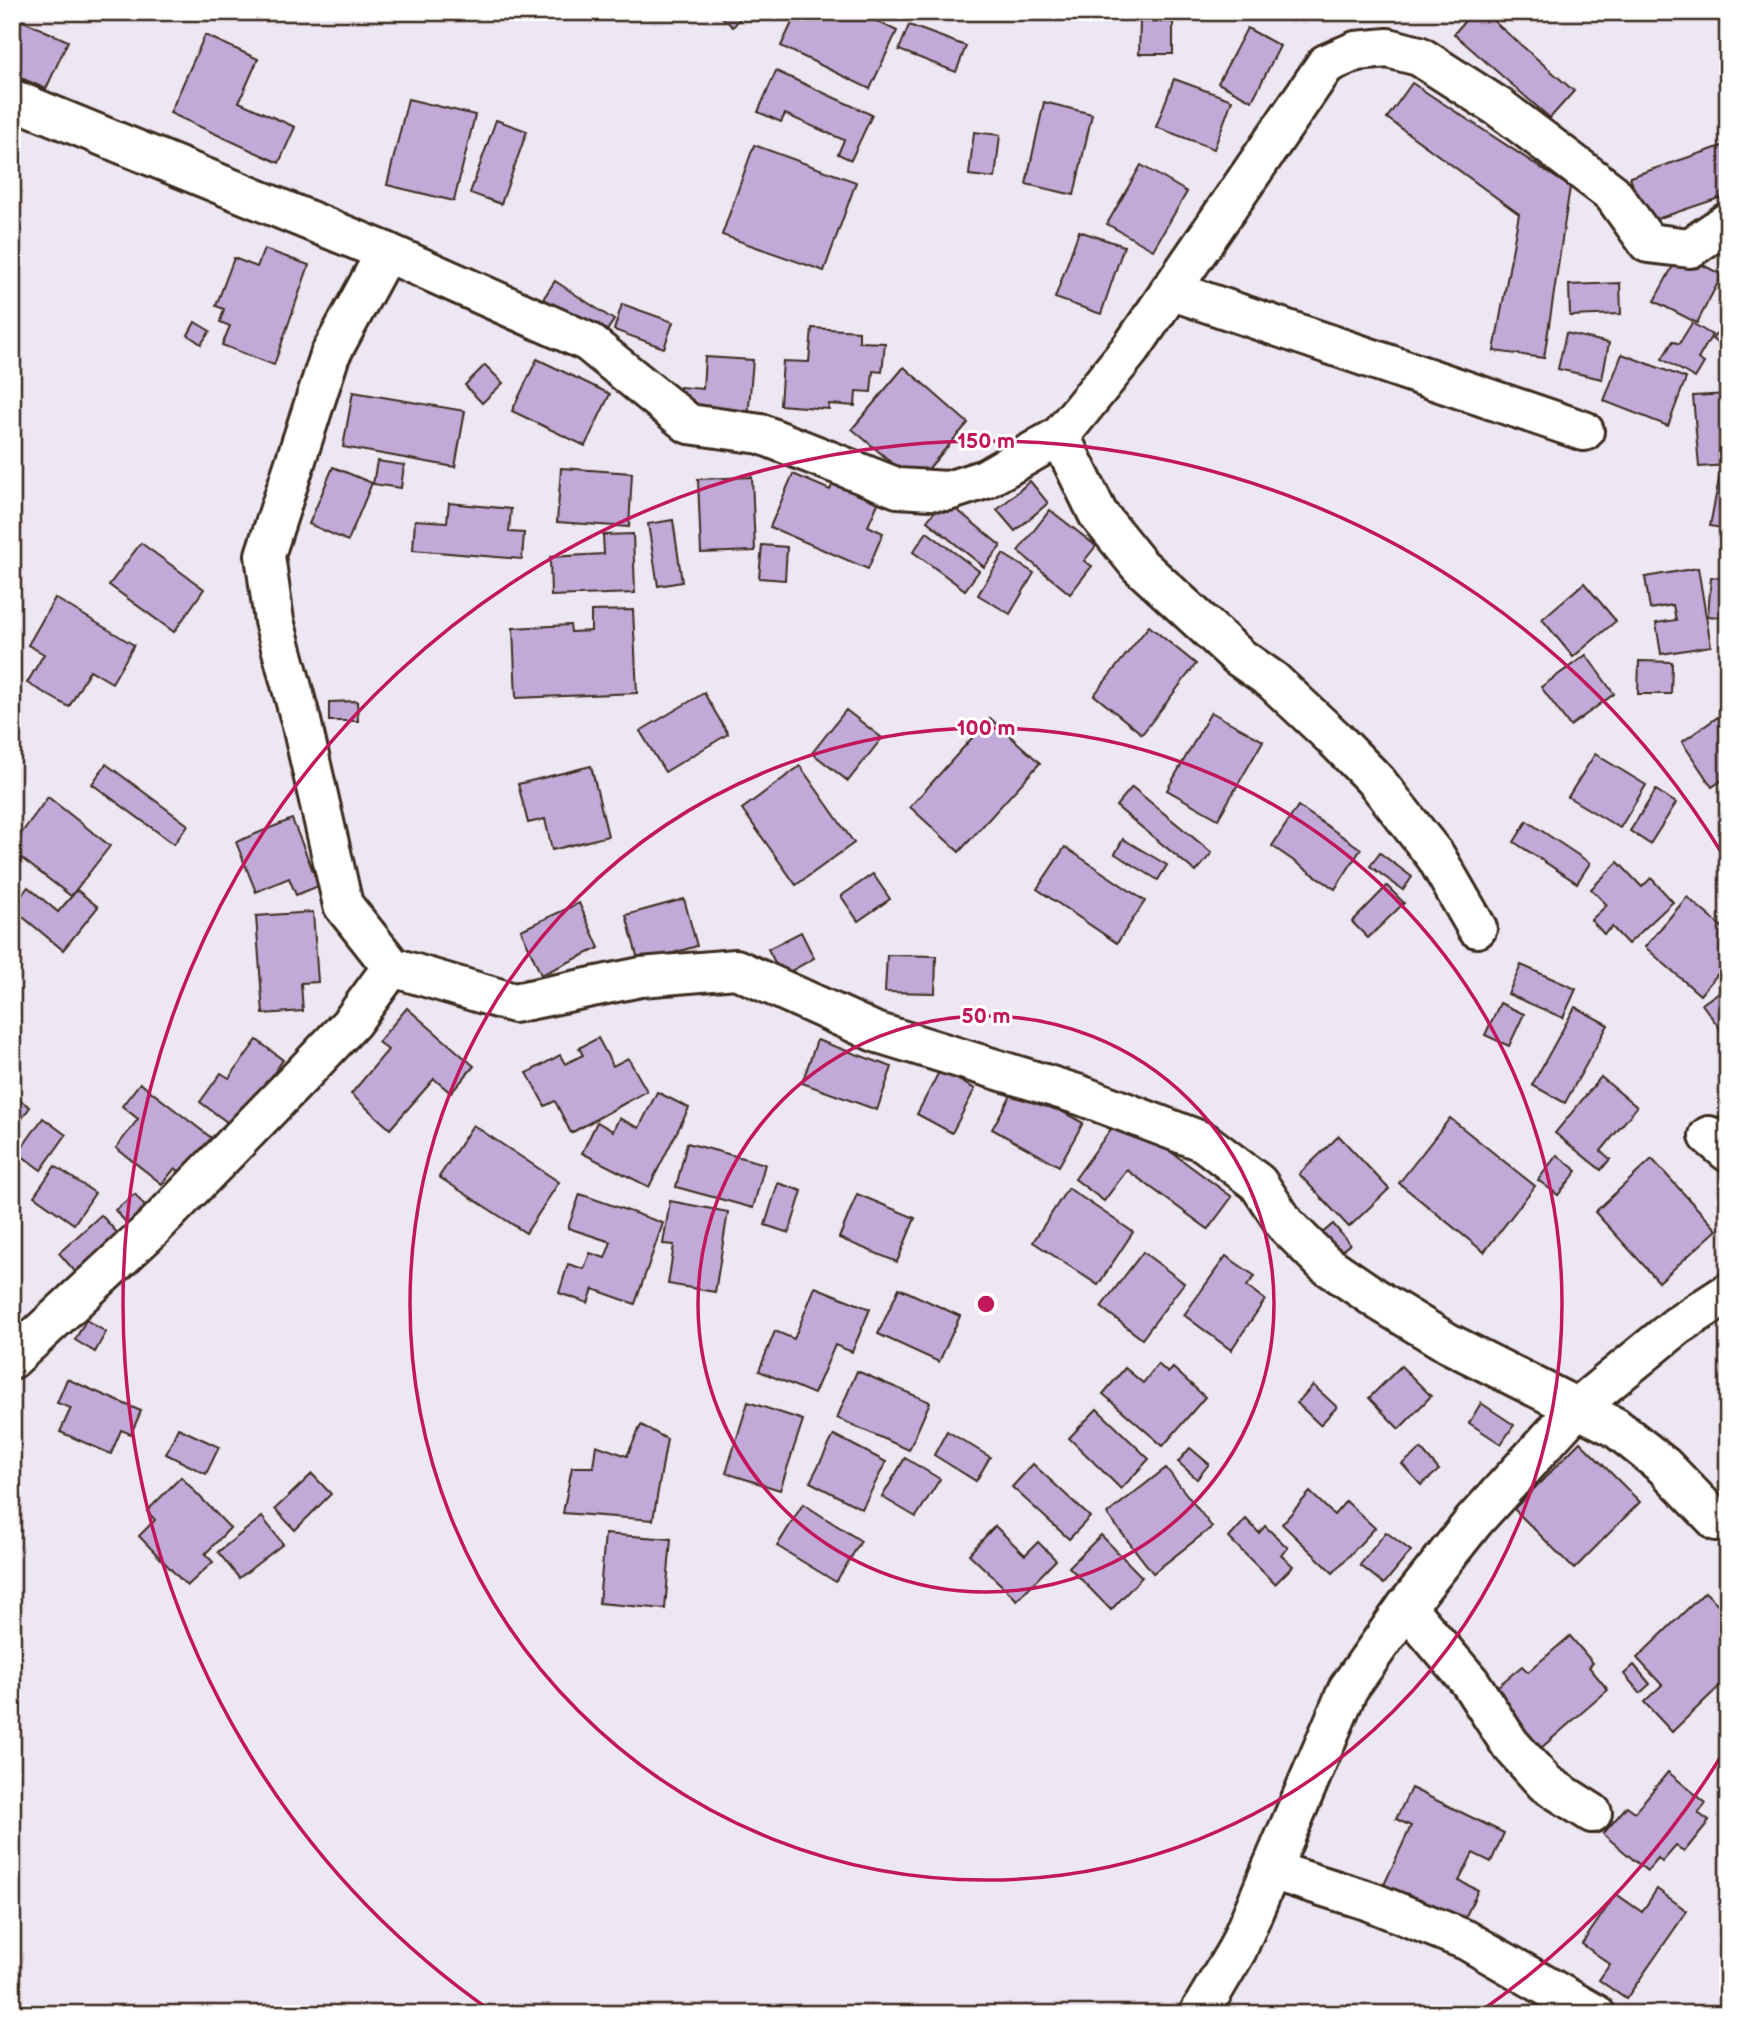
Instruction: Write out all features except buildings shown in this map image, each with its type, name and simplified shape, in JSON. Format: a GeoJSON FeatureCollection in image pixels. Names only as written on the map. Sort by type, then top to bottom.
{"type":"FeatureCollection","features":[{"type":"Feature","properties":{"kind":"street"},"geometry":{"type":"LineString","coordinates":[[12,99],[386,252],[588,342],[689,424],[761,434],[898,488],[948,491],[985,479],[1060,436],[1132,347],[1326,64],[1356,51],[1388,48],[1419,56],[1500,108],[1612,193],[1648,243],[1690,248],[1728,222]]}},
{"type":"Feature","properties":{"kind":"street"},"geometry":{"type":"LineString","coordinates":[[386,252],[330,355],[265,555],[274,621],[301,721],[343,905],[392,967],[514,1003],[641,976],[736,969],[875,1032],[1080,1095],[1205,1142],[1258,1183],[1285,1224],[1324,1262],[1381,1302],[1448,1343],[1615,1427],[1664,1466],[1717,1521]]}},
{"type":"Feature","properties":{"kind":"street"},"geometry":{"type":"LineString","coordinates":[[1170,290],[1584,431]]}},
{"type":"Feature","properties":{"kind":"street"},"geometry":{"type":"LineString","coordinates":[[1060,436],[1098,514],[1139,565],[1239,657],[1272,680],[1377,782],[1436,857],[1477,928]]}},
{"type":"Feature","properties":{"kind":"street"},"geometry":{"type":"LineString","coordinates":[[12,1359],[152,1229],[302,1075],[352,1022],[392,967]]}},
{"type":"Feature","properties":{"kind":"street"},"geometry":{"type":"LineString","coordinates":[[1199,2014],[1237,1950],[1348,1689],[1406,1607],[1474,1521],[1577,1407],[1677,1326],[1728,1293]]}},
{"type":"Feature","properties":{"kind":"street"},"geometry":{"type":"LineString","coordinates":[[1406,1607],[1470,1682],[1510,1744],[1545,1783],[1592,1814]]}},
{"type":"Feature","properties":{"kind":"street"},"geometry":{"type":"LineString","coordinates":[[1271,1870],[1369,1901],[1466,1940],[1595,2014]]}}]}
